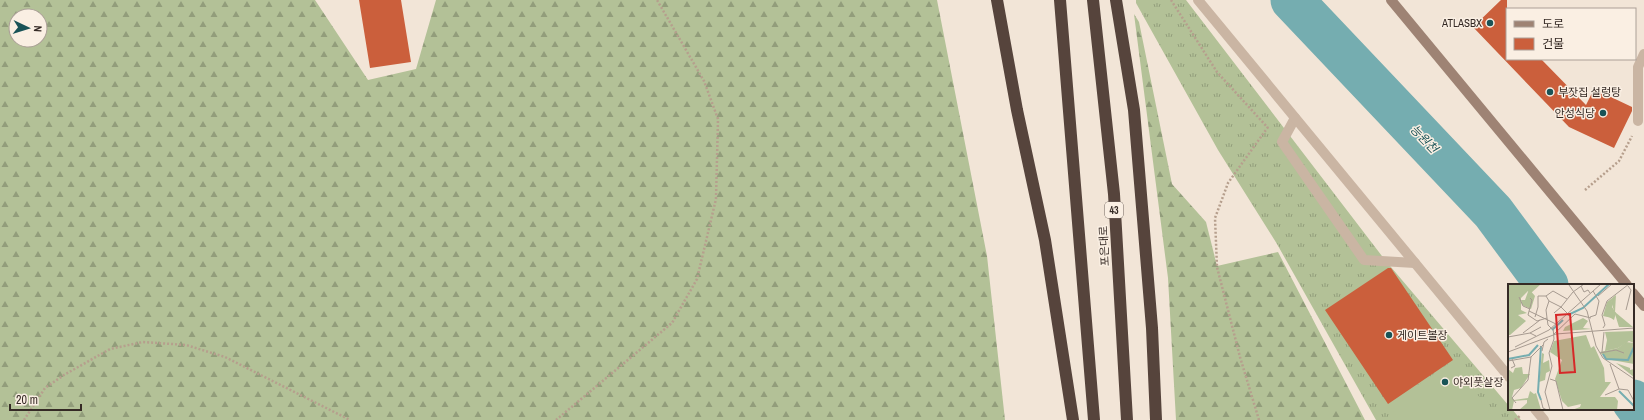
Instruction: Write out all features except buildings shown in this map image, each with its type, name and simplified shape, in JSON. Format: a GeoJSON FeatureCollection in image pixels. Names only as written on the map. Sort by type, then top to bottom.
{"type":"FeatureCollection","features":[{"type":"Feature","properties":{"kind":"highway"},"geometry":{"type":"LineString","coordinates":[[997,0],[1017,110],[1046,240],[1073,420]]}},
{"type":"Feature","properties":{"kind":"highway"},"geometry":{"type":"LineString","coordinates":[[1060,0],[1094,420]]}},
{"type":"Feature","properties":{"kind":"highway","name":"포은대로"},"geometry":{"type":"LineString","coordinates":[[1093,0],[1114,194],[1127,420]]}},
{"type":"Feature","properties":{"kind":"highway"},"geometry":{"type":"LineString","coordinates":[[1116,0],[1134,110],[1152,328],[1156,420]]}},
{"type":"Feature","properties":{"kind":"main road"},"geometry":{"type":"LineString","coordinates":[[1393,1],[1626,284]]}},
{"type":"Feature","properties":{"kind":"main road"},"geometry":{"type":"LineString","coordinates":[[1634,293],[1644,306]]}},
{"type":"Feature","properties":{"kind":"street"},"geometry":{"type":"LineString","coordinates":[[1198,0],[1508,376]]}},
{"type":"Feature","properties":{"kind":"street"},"geometry":{"type":"LineString","coordinates":[[1638,121],[1638,67],[1644,54]]}},
{"type":"Feature","properties":{"kind":"street"},"geometry":{"type":"LineString","coordinates":[[1295,118],[1282,142],[1364,260],[1415,263]]}},
{"type":"Feature","properties":{"kind":"street"},"geometry":{"type":"LineString","coordinates":[[1536,410],[1544,420]]}},
{"type":"Feature","properties":{"kind":"path"},"geometry":{"type":"LineString","coordinates":[[556,420],[672,324],[697,279],[699,271],[716,199],[718,118],[704,81],[658,0]]}},
{"type":"Feature","properties":{"kind":"path"},"geometry":{"type":"LineString","coordinates":[[1171,0],[1217,72],[1282,142]]}},
{"type":"Feature","properties":{"kind":"path"},"geometry":{"type":"LineString","coordinates":[[1585,190],[1619,161],[1638,121]]}},
{"type":"Feature","properties":{"kind":"path"},"geometry":{"type":"LineString","coordinates":[[1259,420],[1240,357],[1217,267],[1215,218],[1228,183],[1268,127]]}},
{"type":"Feature","properties":{"kind":"path"},"geometry":{"type":"LineString","coordinates":[[24,420],[45,388],[64,375],[110,349],[143,342],[186,345],[225,357],[350,420]]}},
{"type":"Feature","properties":{"kind":"green space"},"geometry":{"type":"Polygon","coordinates":[[[0,0],[315,0],[368,80],[416,69],[436,0],[937,0],[987,256],[1005,420],[0,420],[0,0]]]}},
{"type":"Feature","properties":{"kind":"green space"},"geometry":{"type":"Polygon","coordinates":[[[1136,0],[1186,0],[1385,260],[1508,405],[1508,410],[1513,410],[1521,420],[1376,420],[1277,244],[1218,150],[1136,3],[1136,0]]]}},
{"type":"Feature","properties":{"kind":"green space"},"geometry":{"type":"Polygon","coordinates":[[[1134,14],[1139,22],[1172,184],[1206,222],[1217,266],[1278,252],[1365,420],[1176,420],[1168,278],[1134,14]]]}},
{"type":"Feature","properties":{"kind":"green space","name":"야외풋살장"},"geometry":{"type":"Polygon","coordinates":[[[1454,360],[1495,420],[1399,420],[1389,405],[1454,360]]]}},
{"type":"Feature","properties":{"kind":"waterway","name":"능원천"},"geometry":{"type":"LineString","coordinates":[[1292,0],[1493,212],[1546,284]]}},
{"type":"Feature","properties":{"kind":"waterway","name":"능원천"},"geometry":{"type":"LineString","coordinates":[[1634,402],[1644,419]]}},
{"type":"Feature","properties":{"kind":"place","name":"ATLASBX"},"geometry":{"type":"Point","coordinates":[1490,23]}},
{"type":"Feature","properties":{"kind":"place","name":"부잣집 설렁탕"},"geometry":{"type":"Point","coordinates":[1550,92]}},
{"type":"Feature","properties":{"kind":"place","name":"안성식당"},"geometry":{"type":"Point","coordinates":[1603,113]}},
{"type":"Feature","properties":{"kind":"place","name":"게이트볼장"},"geometry":{"type":"Point","coordinates":[1389,335]}},
{"type":"Feature","properties":{"kind":"place","name":"야외풋살장"},"geometry":{"type":"Point","coordinates":[1445,382]}}]}
